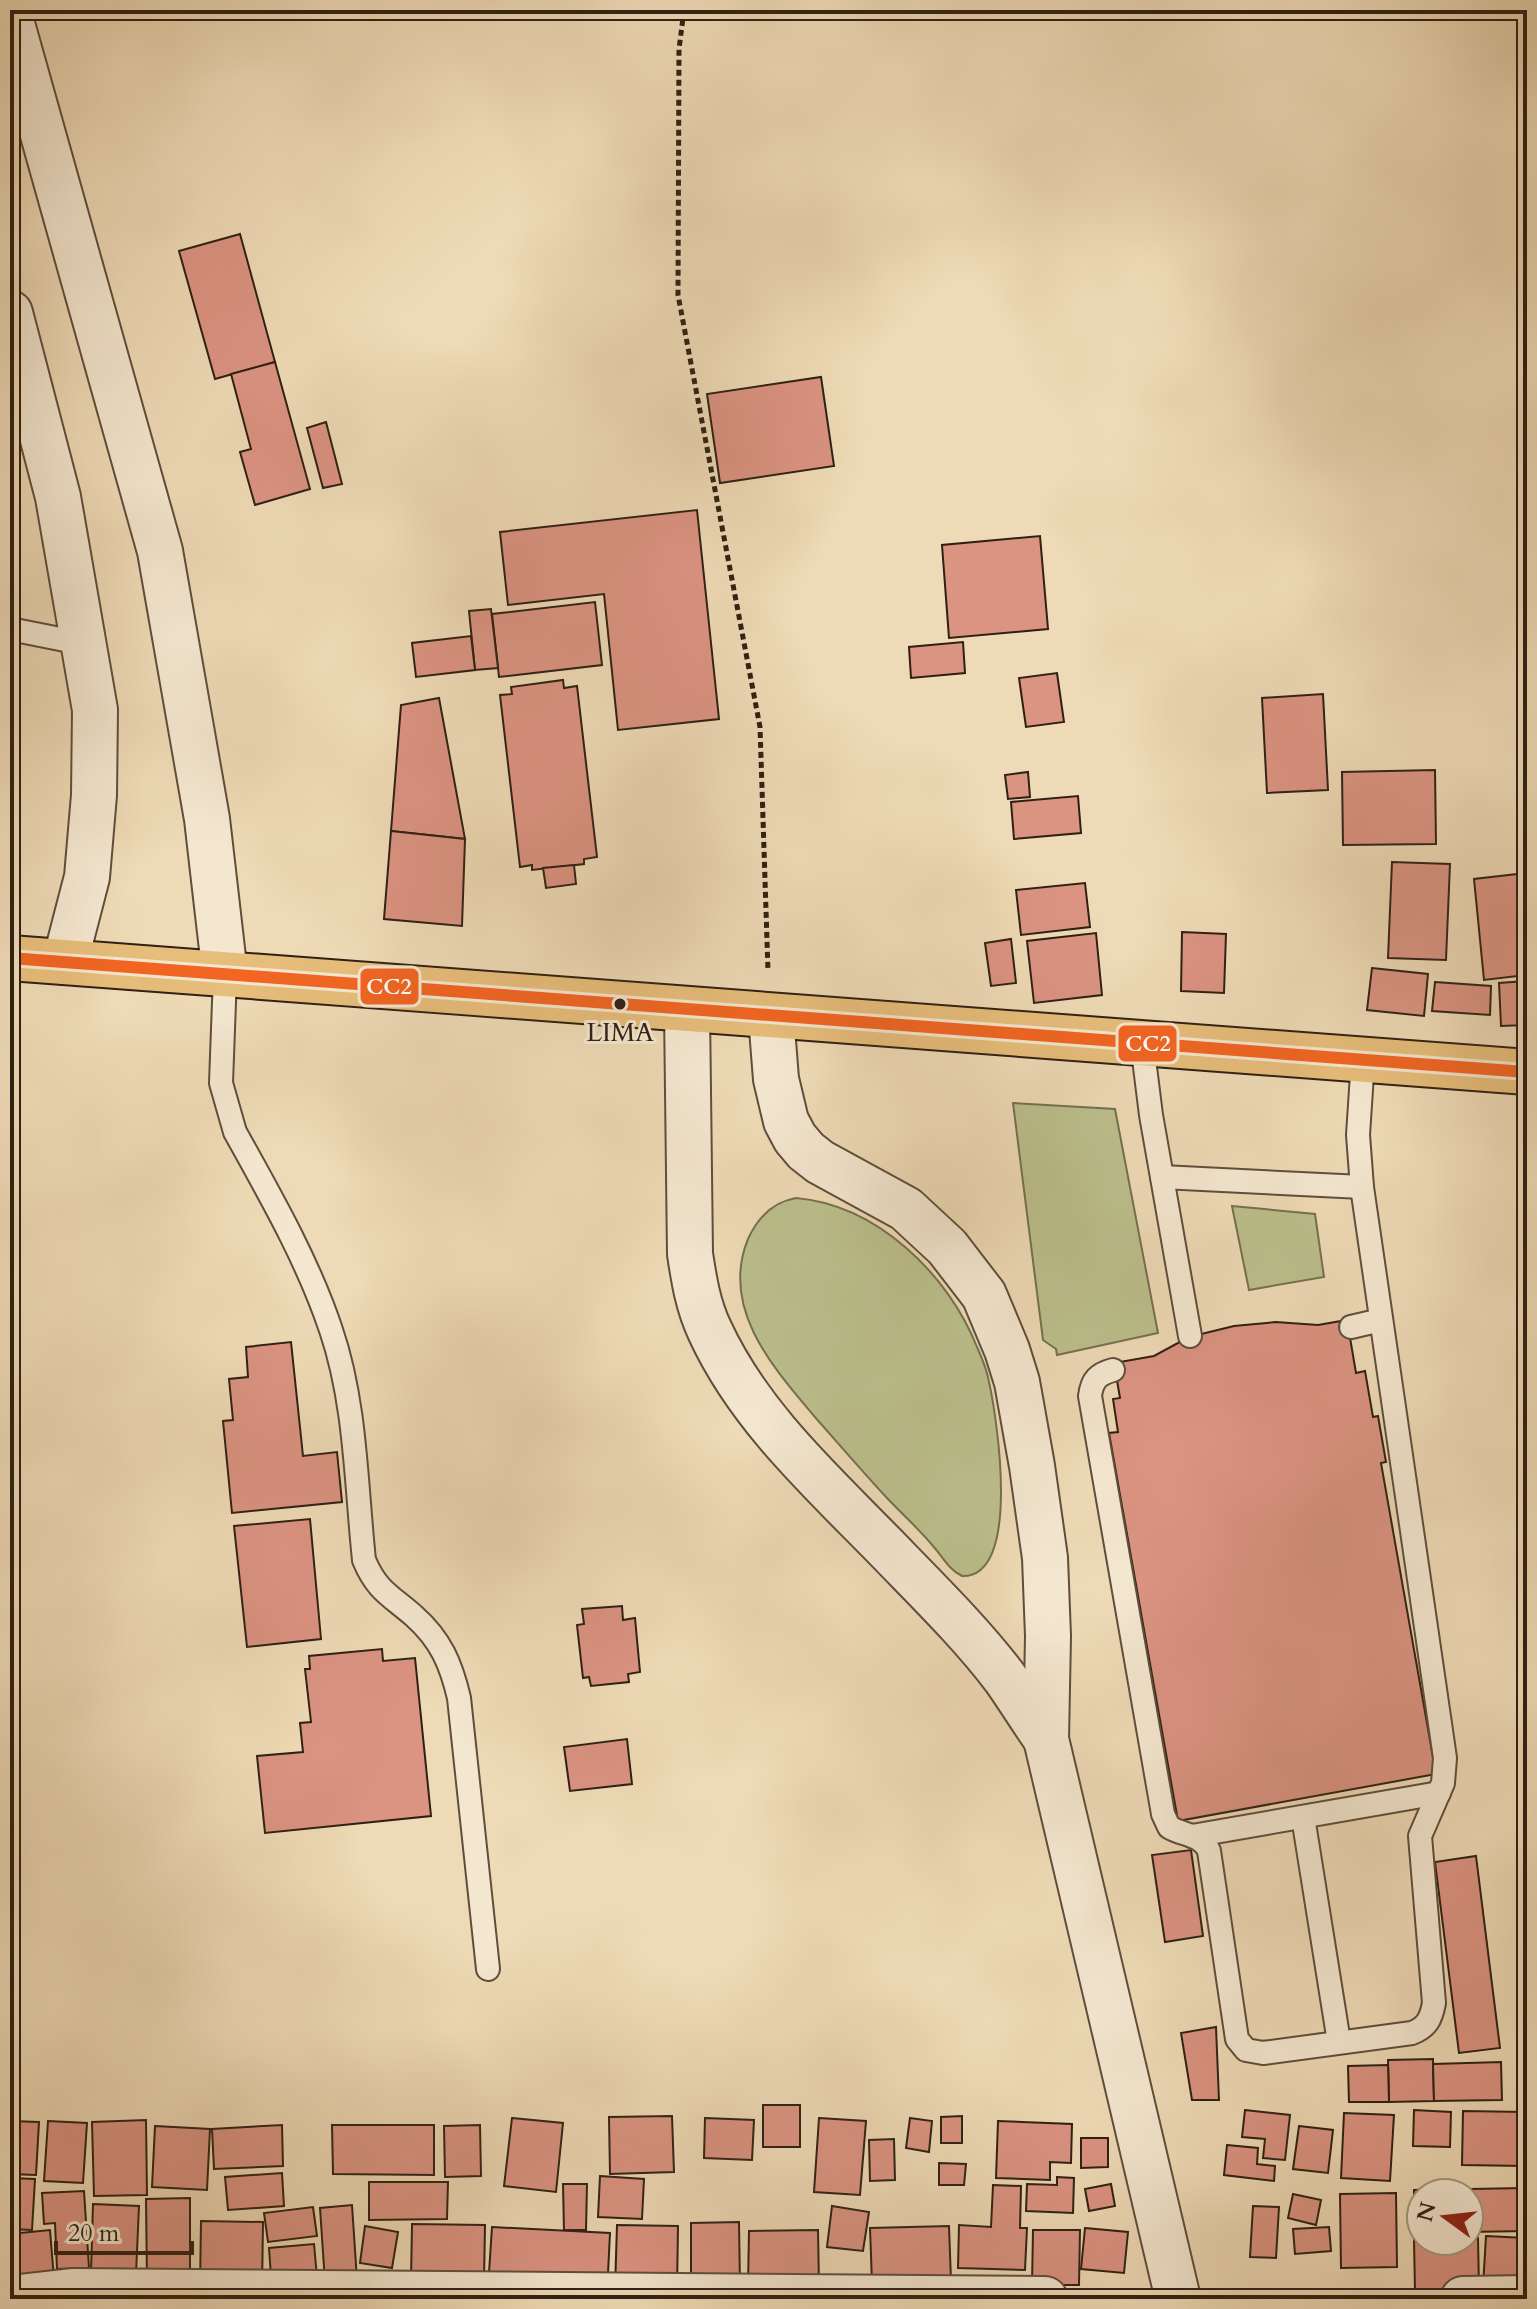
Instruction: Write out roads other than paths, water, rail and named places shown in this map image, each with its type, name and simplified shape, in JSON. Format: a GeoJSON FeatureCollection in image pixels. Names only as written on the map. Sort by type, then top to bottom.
{"type":"FeatureCollection","features":[{"type":"Feature","properties":{"kind":"highway"},"geometry":{"type":"LineString","coordinates":[[10,958],[1527,1072]]}},
{"type":"Feature","properties":{"kind":"street"},"geometry":{"type":"LineString","coordinates":[[13,34],[160,551],[207,819],[225,975]]}},
{"type":"Feature","properties":{"kind":"street"},"geometry":{"type":"LineString","coordinates":[[10,313],[58,497],[95,710],[92,840],[87,877],[65,962]]}},
{"type":"Feature","properties":{"kind":"street"},"geometry":{"type":"LineString","coordinates":[[687,1010],[690,1254],[697,1294],[709,1329],[731,1371],[774,1430],[956,1623],[1003,1677],[1046,1739]]}},
{"type":"Feature","properties":{"kind":"street"},"geometry":{"type":"LineString","coordinates":[[771,1016],[776,1079],[786,1121],[795,1138],[820,1162],[906,1209],[947,1247],[984,1295],[1007,1350],[1017,1382],[1045,1558],[1048,1636],[1046,1739],[1178,2299]]}},
{"type":"Feature","properties":{"kind":"street"},"geometry":{"type":"LineString","coordinates":[[10,2298],[87,2291],[1045,2299]]}},
{"type":"Feature","properties":{"kind":"street"},"geometry":{"type":"LineString","coordinates":[[1463,2299],[1527,2298]]}},
{"type":"Feature","properties":{"kind":"lane"},"geometry":{"type":"LineString","coordinates":[[10,629],[85,644]]}},
{"type":"Feature","properties":{"kind":"lane"},"geometry":{"type":"LineString","coordinates":[[225,975],[221,1083],[226,1107],[235,1132],[311,1278],[332,1332],[348,1406],[364,1560],[373,1581],[385,1595],[414,1616],[435,1639],[452,1666],[459,1698],[488,1969]]}},
{"type":"Feature","properties":{"kind":"lane"},"geometry":{"type":"LineString","coordinates":[[1142,1043],[1190,1336]]}},
{"type":"Feature","properties":{"kind":"lane"},"geometry":{"type":"LineString","coordinates":[[1113,1370],[1098,1376],[1090,1396],[1163,1814],[1169,1827],[1203,1842],[1209,1851],[1237,2039],[1246,2050],[1263,2053],[1412,2033],[1422,2029],[1432,2015],[1434,2003],[1420,1836],[1446,1771],[1362,1187],[1358,1135],[1363,1059]]}},
{"type":"Feature","properties":{"kind":"lane"},"geometry":{"type":"LineString","coordinates":[[1162,1177],[1362,1187]]}},
{"type":"Feature","properties":{"kind":"lane"},"geometry":{"type":"LineString","coordinates":[[1351,1327],[1381,1320]]}},
{"type":"Feature","properties":{"kind":"lane"},"geometry":{"type":"LineString","coordinates":[[1192,1836],[1439,1793]]}},
{"type":"Feature","properties":{"kind":"lane"},"geometry":{"type":"LineString","coordinates":[[1303,1817],[1339,2042]]}},
{"type":"Feature","properties":{"kind":"place","name":"LIMA"},"geometry":{"type":"Point","coordinates":[620,1004]}}]}
